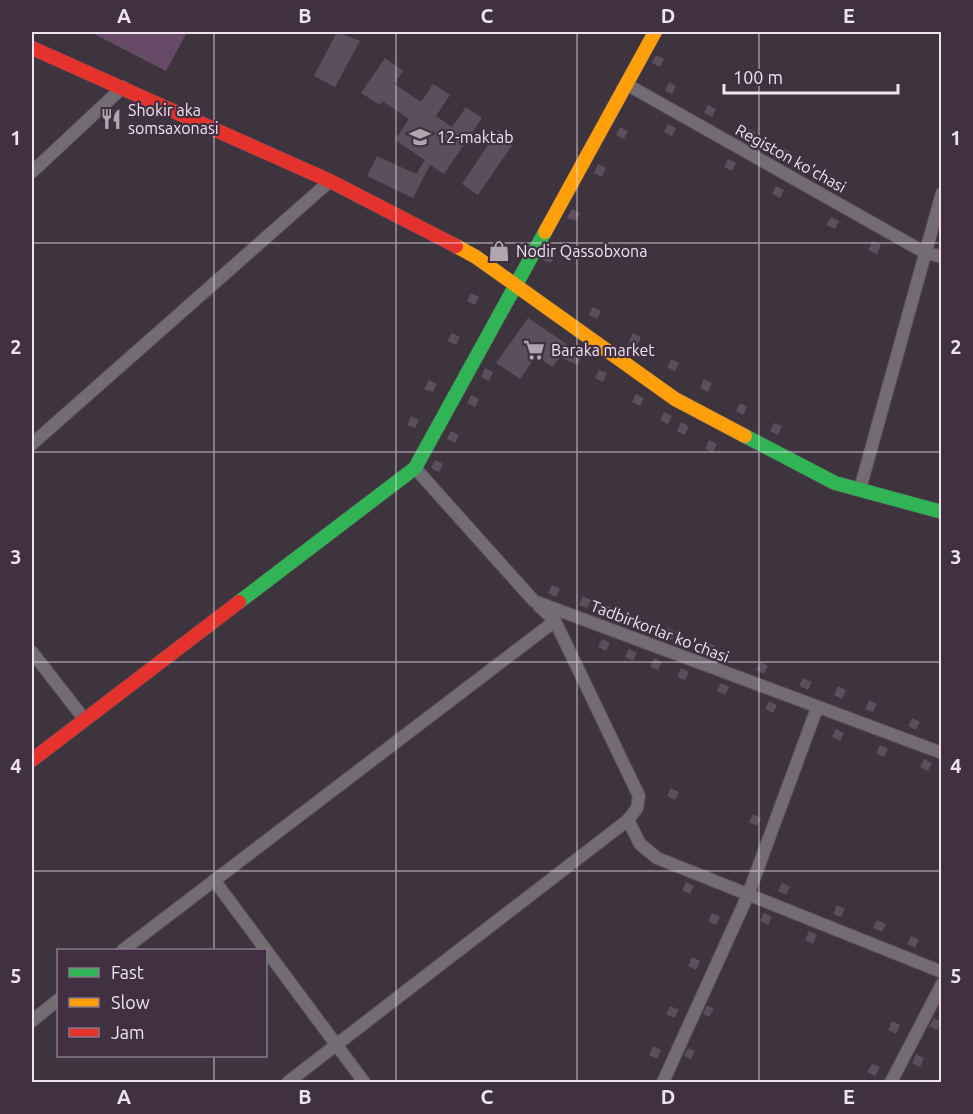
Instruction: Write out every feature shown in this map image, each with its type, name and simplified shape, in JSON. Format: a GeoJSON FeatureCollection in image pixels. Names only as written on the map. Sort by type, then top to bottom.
{"type":"FeatureCollection","features":[{"type":"Feature","properties":{"kind":"street"},"geometry":{"type":"LineString","coordinates":[[32,760],[415,468],[655,32]]}},
{"type":"Feature","properties":{"kind":"street"},"geometry":{"type":"LineString","coordinates":[[32,48],[330,181],[476,257],[675,399],[835,483],[942,512]]}},
{"type":"Feature","properties":{"kind":"street","name":"Registon ko'chasi"},"geometry":{"type":"LineString","coordinates":[[626,84],[924,252],[942,257]]}},
{"type":"Feature","properties":{"kind":"street"},"geometry":{"type":"LineString","coordinates":[[32,172],[123,87]]}},
{"type":"Feature","properties":{"kind":"street"},"geometry":{"type":"LineString","coordinates":[[32,444],[330,181]]}},
{"type":"Feature","properties":{"kind":"street"},"geometry":{"type":"LineString","coordinates":[[860,489],[942,193]]}},
{"type":"Feature","properties":{"kind":"street","name":"Tadbirkorlar ko'chasi"},"geometry":{"type":"LineString","coordinates":[[415,468],[534,601],[942,753]]}},
{"type":"Feature","properties":{"kind":"street"},"geometry":{"type":"LineString","coordinates":[[288,1083],[628,820],[637,808],[639,796],[555,621],[534,601]]}},
{"type":"Feature","properties":{"kind":"street"},"geometry":{"type":"LineString","coordinates":[[126,949],[555,621]]}},
{"type":"Feature","properties":{"kind":"street"},"geometry":{"type":"LineString","coordinates":[[32,652],[85,720]]}},
{"type":"Feature","properties":{"kind":"street"},"geometry":{"type":"LineString","coordinates":[[663,1083],[748,895],[818,708]]}},
{"type":"Feature","properties":{"kind":"street"},"geometry":{"type":"LineString","coordinates":[[628,820],[640,844],[657,858],[942,972]]}},
{"type":"Feature","properties":{"kind":"street"},"geometry":{"type":"LineString","coordinates":[[214,880],[265,949]]}},
{"type":"Feature","properties":{"kind":"street"},"geometry":{"type":"LineString","coordinates":[[267,952],[364,1083]]}},
{"type":"Feature","properties":{"kind":"street"},"geometry":{"type":"LineString","coordinates":[[891,1083],[942,984]]}},
{"type":"Feature","properties":{"kind":"street"},"geometry":{"type":"LineString","coordinates":[[32,1021],[57,1001]]}},
{"type":"Feature","properties":{"kind":"shaded area"},"geometry":{"type":"Polygon","coordinates":[[[90,32],[187,32],[166,71],[90,32]]]}},
{"type":"Feature","properties":{"kind":"building"},"geometry":{"type":"Polygon","coordinates":[[[337,32],[360,41],[335,87],[314,76],[337,32]]]}},
{"type":"Feature","properties":{"kind":"building"},"geometry":{"type":"Polygon","coordinates":[[[656,55],[664,59],[660,67],[652,63],[656,55]]]}},
{"type":"Feature","properties":{"kind":"building"},"geometry":{"type":"Polygon","coordinates":[[[385,58],[403,71],[394,84],[421,102],[433,84],[450,95],[436,116],[452,127],[466,107],[482,118],[444,174],[430,165],[413,198],[367,176],[377,156],[416,174],[425,160],[395,140],[409,119],[382,101],[380,105],[361,93],[385,58]]]}},
{"type":"Feature","properties":{"kind":"building"},"geometry":{"type":"Polygon","coordinates":[[[669,82],[676,86],[672,94],[665,91],[669,82]]]}},
{"type":"Feature","properties":{"kind":"building"},"geometry":{"type":"Polygon","coordinates":[[[708,105],[716,109],[712,117],[704,113],[708,105]]]}},
{"type":"Feature","properties":{"kind":"building"},"geometry":{"type":"Polygon","coordinates":[[[668,124],[676,128],[672,136],[664,132],[668,124]]]}},
{"type":"Feature","properties":{"kind":"building"},"geometry":{"type":"Polygon","coordinates":[[[620,127],[628,131],[624,139],[616,135],[620,127]]]}},
{"type":"Feature","properties":{"kind":"building"},"geometry":{"type":"Polygon","coordinates":[[[748,129],[756,132],[752,141],[744,137],[748,129]]]}},
{"type":"Feature","properties":{"kind":"building"},"geometry":{"type":"Polygon","coordinates":[[[498,130],[515,141],[478,195],[462,184],[498,130]]]}},
{"type":"Feature","properties":{"kind":"building"},"geometry":{"type":"Polygon","coordinates":[[[783,148],[791,152],[786,160],[778,157],[783,148]]]}},
{"type":"Feature","properties":{"kind":"building"},"geometry":{"type":"Polygon","coordinates":[[[728,159],[736,163],[732,171],[724,167],[728,159]]]}},
{"type":"Feature","properties":{"kind":"building"},"geometry":{"type":"Polygon","coordinates":[[[802,160],[810,164],[806,172],[798,168],[802,160]]]}},
{"type":"Feature","properties":{"kind":"building"},"geometry":{"type":"Polygon","coordinates":[[[598,164],[606,168],[602,177],[594,173],[598,164]]]}},
{"type":"Feature","properties":{"kind":"building"},"geometry":{"type":"Polygon","coordinates":[[[828,174],[836,178],[832,187],[824,183],[828,174]]]}},
{"type":"Feature","properties":{"kind":"building"},"geometry":{"type":"Polygon","coordinates":[[[776,186],[784,190],[780,198],[772,194],[776,186]]]}},
{"type":"Feature","properties":{"kind":"building"},"geometry":{"type":"Polygon","coordinates":[[[572,209],[580,213],[576,221],[567,218],[572,209]]]}},
{"type":"Feature","properties":{"kind":"building"},"geometry":{"type":"Polygon","coordinates":[[[831,217],[839,221],[835,229],[826,225],[831,217]]]}},
{"type":"Feature","properties":{"kind":"building"},"geometry":{"type":"Polygon","coordinates":[[[873,241],[881,245],[877,254],[868,250],[873,241]]]}},
{"type":"Feature","properties":{"kind":"building"},"geometry":{"type":"Polygon","coordinates":[[[547,251],[555,255],[551,263],[543,260],[547,251]]]}},
{"type":"Feature","properties":{"kind":"building"},"geometry":{"type":"Polygon","coordinates":[[[471,293],[479,297],[475,305],[467,301],[471,293]]]}},
{"type":"Feature","properties":{"kind":"building"},"geometry":{"type":"Polygon","coordinates":[[[593,307],[601,311],[597,319],[589,315],[593,307]]]}},
{"type":"Feature","properties":{"kind":"building","name":"Baraka market"},"geometry":{"type":"Polygon","coordinates":[[[528,318],[568,345],[565,349],[581,357],[577,365],[560,357],[553,367],[536,356],[520,379],[496,363],[528,318]]]}},
{"type":"Feature","properties":{"kind":"building"},"geometry":{"type":"Polygon","coordinates":[[[452,333],[460,337],[456,345],[447,341],[452,333]]]}},
{"type":"Feature","properties":{"kind":"building"},"geometry":{"type":"Polygon","coordinates":[[[633,333],[641,337],[637,346],[629,342],[633,333]]]}},
{"type":"Feature","properties":{"kind":"building"},"geometry":{"type":"Polygon","coordinates":[[[671,359],[679,363],[675,371],[667,367],[671,359]]]}},
{"type":"Feature","properties":{"kind":"building"},"geometry":{"type":"Polygon","coordinates":[[[485,368],[493,372],[489,381],[481,377],[485,368]]]}},
{"type":"Feature","properties":{"kind":"building"},"geometry":{"type":"Polygon","coordinates":[[[599,370],[607,373],[603,382],[595,378],[599,370]]]}},
{"type":"Feature","properties":{"kind":"building"},"geometry":{"type":"Polygon","coordinates":[[[704,379],[712,383],[708,392],[700,388],[704,379]]]}},
{"type":"Feature","properties":{"kind":"building"},"geometry":{"type":"Polygon","coordinates":[[[429,380],[437,384],[433,392],[424,389],[429,380]]]}},
{"type":"Feature","properties":{"kind":"building"},"geometry":{"type":"Polygon","coordinates":[[[636,394],[644,398],[640,406],[632,402],[636,394]]]}},
{"type":"Feature","properties":{"kind":"building"},"geometry":{"type":"Polygon","coordinates":[[[471,395],[479,399],[475,407],[467,403],[471,395]]]}},
{"type":"Feature","properties":{"kind":"building"},"geometry":{"type":"Polygon","coordinates":[[[740,403],[747,407],[743,415],[736,411],[740,403]]]}},
{"type":"Feature","properties":{"kind":"building"},"geometry":{"type":"Polygon","coordinates":[[[664,412],[672,416],[668,424],[660,420],[664,412]]]}},
{"type":"Feature","properties":{"kind":"building"},"geometry":{"type":"Polygon","coordinates":[[[411,416],[419,420],[415,428],[407,425],[411,416]]]}},
{"type":"Feature","properties":{"kind":"building"},"geometry":{"type":"Polygon","coordinates":[[[681,422],[689,426],[685,435],[677,431],[681,422]]]}},
{"type":"Feature","properties":{"kind":"building"},"geometry":{"type":"Polygon","coordinates":[[[774,423],[782,426],[778,435],[770,431],[774,423]]]}},
{"type":"Feature","properties":{"kind":"building"},"geometry":{"type":"Polygon","coordinates":[[[451,431],[459,435],[455,443],[447,439],[451,431]]]}},
{"type":"Feature","properties":{"kind":"building"},"geometry":{"type":"Polygon","coordinates":[[[709,440],[717,444],[713,452],[705,449],[709,440]]]}},
{"type":"Feature","properties":{"kind":"building"},"geometry":{"type":"Polygon","coordinates":[[[435,460],[443,464],[439,472],[431,468],[435,460]]]}},
{"type":"Feature","properties":{"kind":"building"},"geometry":{"type":"Polygon","coordinates":[[[552,585],[560,589],[556,597],[548,593],[552,585]]]}},
{"type":"Feature","properties":{"kind":"building"},"geometry":{"type":"Polygon","coordinates":[[[583,596],[591,600],[587,608],[579,605],[583,596]]]}},
{"type":"Feature","properties":{"kind":"building"},"geometry":{"type":"Polygon","coordinates":[[[605,605],[613,608],[609,617],[601,613],[605,605]]]}},
{"type":"Feature","properties":{"kind":"building"},"geometry":{"type":"Polygon","coordinates":[[[634,615],[642,619],[638,627],[630,624],[634,615]]]}},
{"type":"Feature","properties":{"kind":"building"},"geometry":{"type":"Polygon","coordinates":[[[668,628],[676,632],[672,640],[664,636],[668,628]]]}},
{"type":"Feature","properties":{"kind":"building"},"geometry":{"type":"Polygon","coordinates":[[[602,639],[610,643],[606,651],[598,647],[602,639]]]}},
{"type":"Feature","properties":{"kind":"building"},"geometry":{"type":"Polygon","coordinates":[[[706,642],[715,646],[711,654],[702,650],[706,642]]]}},
{"type":"Feature","properties":{"kind":"building"},"geometry":{"type":"Polygon","coordinates":[[[629,649],[637,653],[633,661],[625,657],[629,649]]]}},
{"type":"Feature","properties":{"kind":"building"},"geometry":{"type":"Polygon","coordinates":[[[654,658],[662,662],[658,670],[650,667],[654,658]]]}},
{"type":"Feature","properties":{"kind":"building"},"geometry":{"type":"Polygon","coordinates":[[[760,662],[768,666],[764,674],[756,670],[760,662]]]}},
{"type":"Feature","properties":{"kind":"building"},"geometry":{"type":"Polygon","coordinates":[[[681,668],[689,672],[685,680],[677,677],[681,668]]]}},
{"type":"Feature","properties":{"kind":"building"},"geometry":{"type":"Polygon","coordinates":[[[803,678],[812,682],[808,690],[799,686],[803,678]]]}},
{"type":"Feature","properties":{"kind":"building"},"geometry":{"type":"Polygon","coordinates":[[[721,683],[729,687],[725,695],[717,691],[721,683]]]}},
{"type":"Feature","properties":{"kind":"building"},"geometry":{"type":"Polygon","coordinates":[[[838,686],[846,690],[842,699],[834,695],[838,686]]]}},
{"type":"Feature","properties":{"kind":"building"},"geometry":{"type":"Polygon","coordinates":[[[869,700],[877,704],[873,712],[865,709],[869,700]]]}},
{"type":"Feature","properties":{"kind":"building"},"geometry":{"type":"Polygon","coordinates":[[[769,701],[777,705],[773,713],[765,709],[769,701]]]}},
{"type":"Feature","properties":{"kind":"building"},"geometry":{"type":"Polygon","coordinates":[[[912,718],[920,722],[916,730],[908,726],[912,718]]]}},
{"type":"Feature","properties":{"kind":"building"},"geometry":{"type":"Polygon","coordinates":[[[836,729],[844,733],[840,741],[832,737],[836,729]]]}},
{"type":"Feature","properties":{"kind":"building"},"geometry":{"type":"Polygon","coordinates":[[[880,745],[888,749],[884,757],[876,753],[880,745]]]}},
{"type":"Feature","properties":{"kind":"building"},"geometry":{"type":"Polygon","coordinates":[[[924,759],[932,763],[928,771],[920,767],[924,759]]]}},
{"type":"Feature","properties":{"kind":"building"},"geometry":{"type":"Polygon","coordinates":[[[671,788],[679,792],[675,800],[667,796],[671,788]]]}},
{"type":"Feature","properties":{"kind":"building"},"geometry":{"type":"Polygon","coordinates":[[[753,814],[761,818],[757,826],[749,822],[753,814]]]}},
{"type":"Feature","properties":{"kind":"building"},"geometry":{"type":"Polygon","coordinates":[[[686,882],[694,886],[690,894],[682,890],[686,882]]]}},
{"type":"Feature","properties":{"kind":"building"},"geometry":{"type":"Polygon","coordinates":[[[782,883],[790,887],[786,895],[778,891],[782,883]]]}},
{"type":"Feature","properties":{"kind":"building"},"geometry":{"type":"Polygon","coordinates":[[[837,905],[845,909],[841,917],[833,914],[837,905]]]}},
{"type":"Feature","properties":{"kind":"building"},"geometry":{"type":"Polygon","coordinates":[[[712,913],[720,917],[716,925],[708,921],[712,913]]]}},
{"type":"Feature","properties":{"kind":"building"},"geometry":{"type":"Polygon","coordinates":[[[764,913],[772,917],[768,925],[760,921],[764,913]]]}},
{"type":"Feature","properties":{"kind":"building"},"geometry":{"type":"Polygon","coordinates":[[[877,920],[886,924],[882,932],[873,928],[877,920]]]}},
{"type":"Feature","properties":{"kind":"building"},"geometry":{"type":"Polygon","coordinates":[[[809,931],[817,935],[813,944],[805,940],[809,931]]]}},
{"type":"Feature","properties":{"kind":"building"},"geometry":{"type":"Polygon","coordinates":[[[911,936],[919,940],[915,948],[907,944],[911,936]]]}},
{"type":"Feature","properties":{"kind":"building"},"geometry":{"type":"Polygon","coordinates":[[[692,957],[700,961],[696,970],[688,966],[692,957]]]}},
{"type":"Feature","properties":{"kind":"building"},"geometry":{"type":"Polygon","coordinates":[[[707,1005],[714,1009],[709,1017],[703,1014],[707,1005]]]}},
{"type":"Feature","properties":{"kind":"building"},"geometry":{"type":"Polygon","coordinates":[[[670,1006],[679,1010],[674,1018],[666,1014],[670,1006]]]}},
{"type":"Feature","properties":{"kind":"building"},"geometry":{"type":"Polygon","coordinates":[[[934,1018],[941,1022],[937,1030],[929,1026],[934,1018]]]}},
{"type":"Feature","properties":{"kind":"building"},"geometry":{"type":"Polygon","coordinates":[[[892,1021],[900,1025],[896,1034],[888,1030],[892,1021]]]}},
{"type":"Feature","properties":{"kind":"building"},"geometry":{"type":"Polygon","coordinates":[[[653,1046],[661,1050],[657,1059],[649,1055],[653,1046]]]}},
{"type":"Feature","properties":{"kind":"building"},"geometry":{"type":"Polygon","coordinates":[[[688,1048],[695,1051],[691,1060],[684,1056],[688,1048]]]}},
{"type":"Feature","properties":{"kind":"building"},"geometry":{"type":"Polygon","coordinates":[[[916,1054],[924,1058],[920,1067],[912,1063],[916,1054]]]}},
{"type":"Feature","properties":{"kind":"building"},"geometry":{"type":"Polygon","coordinates":[[[872,1064],[880,1067],[875,1076],[867,1072],[872,1064]]]}},
{"type":"Feature","properties":{"kind":"traffic: fast"},"geometry":{"type":"LineString","coordinates":[[239,602],[415,468],[545,232]]}},
{"type":"Feature","properties":{"kind":"traffic: fast"},"geometry":{"type":"LineString","coordinates":[[745,436],[835,483],[942,512]]}},
{"type":"Feature","properties":{"kind":"traffic: slow"},"geometry":{"type":"LineString","coordinates":[[545,232],[655,32]]}},
{"type":"Feature","properties":{"kind":"traffic: slow"},"geometry":{"type":"LineString","coordinates":[[456,246],[476,257],[675,399],[745,436]]}},
{"type":"Feature","properties":{"kind":"traffic: jam"},"geometry":{"type":"LineString","coordinates":[[32,48],[330,181],[456,246]]}},
{"type":"Feature","properties":{"kind":"traffic: jam"},"geometry":{"type":"LineString","coordinates":[[32,760],[239,602]]}},
{"type":"Feature","properties":{"kind":"place","name":"Shokir aka somsaxonasi"},"geometry":{"type":"Point","coordinates":[111,119]}},
{"type":"Feature","properties":{"kind":"place","name":"12-maktab"},"geometry":{"type":"Point","coordinates":[420,137]}},
{"type":"Feature","properties":{"kind":"place","name":"Nodir Qassobxona"},"geometry":{"type":"Point","coordinates":[499,251]}},
{"type":"Feature","properties":{"kind":"place","name":"Baraka market"},"geometry":{"type":"Point","coordinates":[534,350]}}]}
